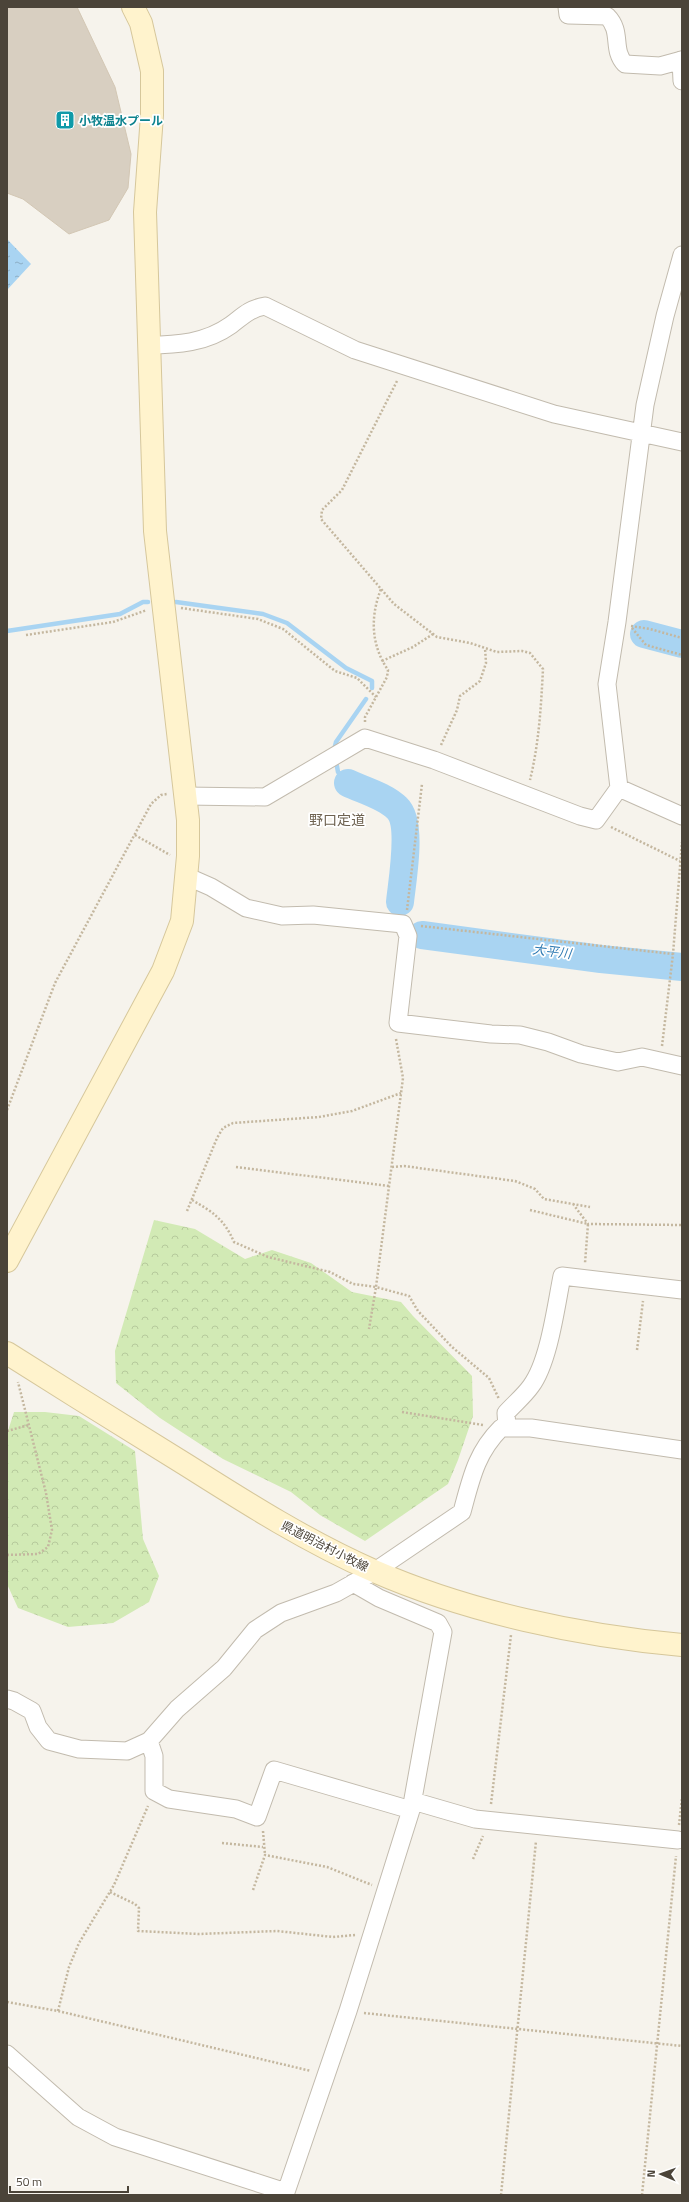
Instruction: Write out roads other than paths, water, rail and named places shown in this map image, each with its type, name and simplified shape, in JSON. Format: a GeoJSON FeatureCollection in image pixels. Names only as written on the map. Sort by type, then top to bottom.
{"type":"FeatureCollection","features":[{"type":"Feature","properties":{"kind":"street"},"geometry":{"type":"LineString","coordinates":[[7,1261],[163,971],[182,921],[187,866],[188,820],[155,531],[148,345],[145,212],[152,115],[152,72],[141,23],[134,7]]}},
{"type":"Feature","properties":{"kind":"street"},"geometry":{"type":"LineString","coordinates":[[567,7],[568,15],[607,16],[614,24],[620,58],[624,64],[660,66],[682,60],[682,81]]}},
{"type":"Feature","properties":{"kind":"street"},"geometry":{"type":"LineString","coordinates":[[185,794],[265,796],[365,738],[434,760],[527,794],[580,816],[596,820],[619,788],[606,684],[624,624],[645,405],[665,316],[682,255]]}},
{"type":"Feature","properties":{"kind":"street"},"geometry":{"type":"LineString","coordinates":[[148,345],[174,345],[210,337],[230,326],[244,313],[264,306],[355,350],[554,414],[642,432],[682,442]]}},
{"type":"Feature","properties":{"kind":"street"},"geometry":{"type":"LineString","coordinates":[[619,788],[682,816]]}},
{"type":"Feature","properties":{"kind":"street"},"geometry":{"type":"LineString","coordinates":[[187,866],[211,887],[246,908],[282,916],[313,914],[403,924],[408,936],[398,1023],[520,1036],[548,1042],[581,1054],[618,1062],[642,1057],[682,1066]]}},
{"type":"Feature","properties":{"kind":"street"},"geometry":{"type":"LineString","coordinates":[[7,1699],[14,1701],[32,1711],[38,1727],[49,1741],[79,1749],[127,1751],[149,1741],[177,1709],[224,1668],[255,1630],[281,1614],[336,1593],[375,1571],[462,1512],[476,1463],[490,1439],[505,1423],[538,1374],[550,1334],[562,1276],[682,1290]]}},
{"type":"Feature","properties":{"kind":"street","name":"県道明治村小牧線"},"geometry":{"type":"LineString","coordinates":[[7,1353],[278,1523],[375,1571],[455,1600],[513,1616],[600,1636],[682,1645]]}},
{"type":"Feature","properties":{"kind":"street"},"geometry":{"type":"LineString","coordinates":[[505,1423],[682,1450]]}},
{"type":"Feature","properties":{"kind":"street"},"geometry":{"type":"LineString","coordinates":[[7,2054],[78,2117],[115,2137],[286,2192],[348,2012],[412,1805],[443,1632],[438,1623],[379,1598],[353,1583]]}},
{"type":"Feature","properties":{"kind":"street"},"geometry":{"type":"LineString","coordinates":[[149,1741],[154,1756],[154,1791],[169,1799],[236,1809],[257,1817],[274,1770],[412,1805],[475,1819],[678,1840]]}},
{"type":"Feature","properties":{"kind":"water"},"geometry":{"type":"Polygon","coordinates":[[[7,239],[31,264],[7,290],[7,239]]]}},
{"type":"Feature","properties":{"kind":"waterway"},"geometry":{"type":"LineString","coordinates":[[7,631],[120,614],[143,602],[148,602]]}},
{"type":"Feature","properties":{"kind":"waterway"},"geometry":{"type":"LineString","coordinates":[[176,602],[263,614],[287,623],[346,668],[372,681],[372,688]]}},
{"type":"Feature","properties":{"kind":"waterway"},"geometry":{"type":"LineString","coordinates":[[644,634],[682,644]]}},
{"type":"Feature","properties":{"kind":"waterway"},"geometry":{"type":"LineString","coordinates":[[334,750],[336,742],[366,699]]}},
{"type":"Feature","properties":{"kind":"waterway"},"geometry":{"type":"LineString","coordinates":[[336,761],[338,772],[348,783]]}},
{"type":"Feature","properties":{"kind":"waterway","name":"大平川"},"geometry":{"type":"LineString","coordinates":[[348,783],[386,800],[397,808],[402,815],[406,839],[400,902]]}},
{"type":"Feature","properties":{"kind":"waterway","name":"大平川"},"geometry":{"type":"LineString","coordinates":[[422,935],[601,959],[682,967]]}},
{"type":"Feature","properties":{"kind":"place","name":"小牧温水プール"},"geometry":{"type":"Point","coordinates":[65,120]}},
{"type":"Feature","properties":{"kind":"district","name":"野口定道"},"geometry":{"type":"Point","coordinates":[337,819]}}]}
